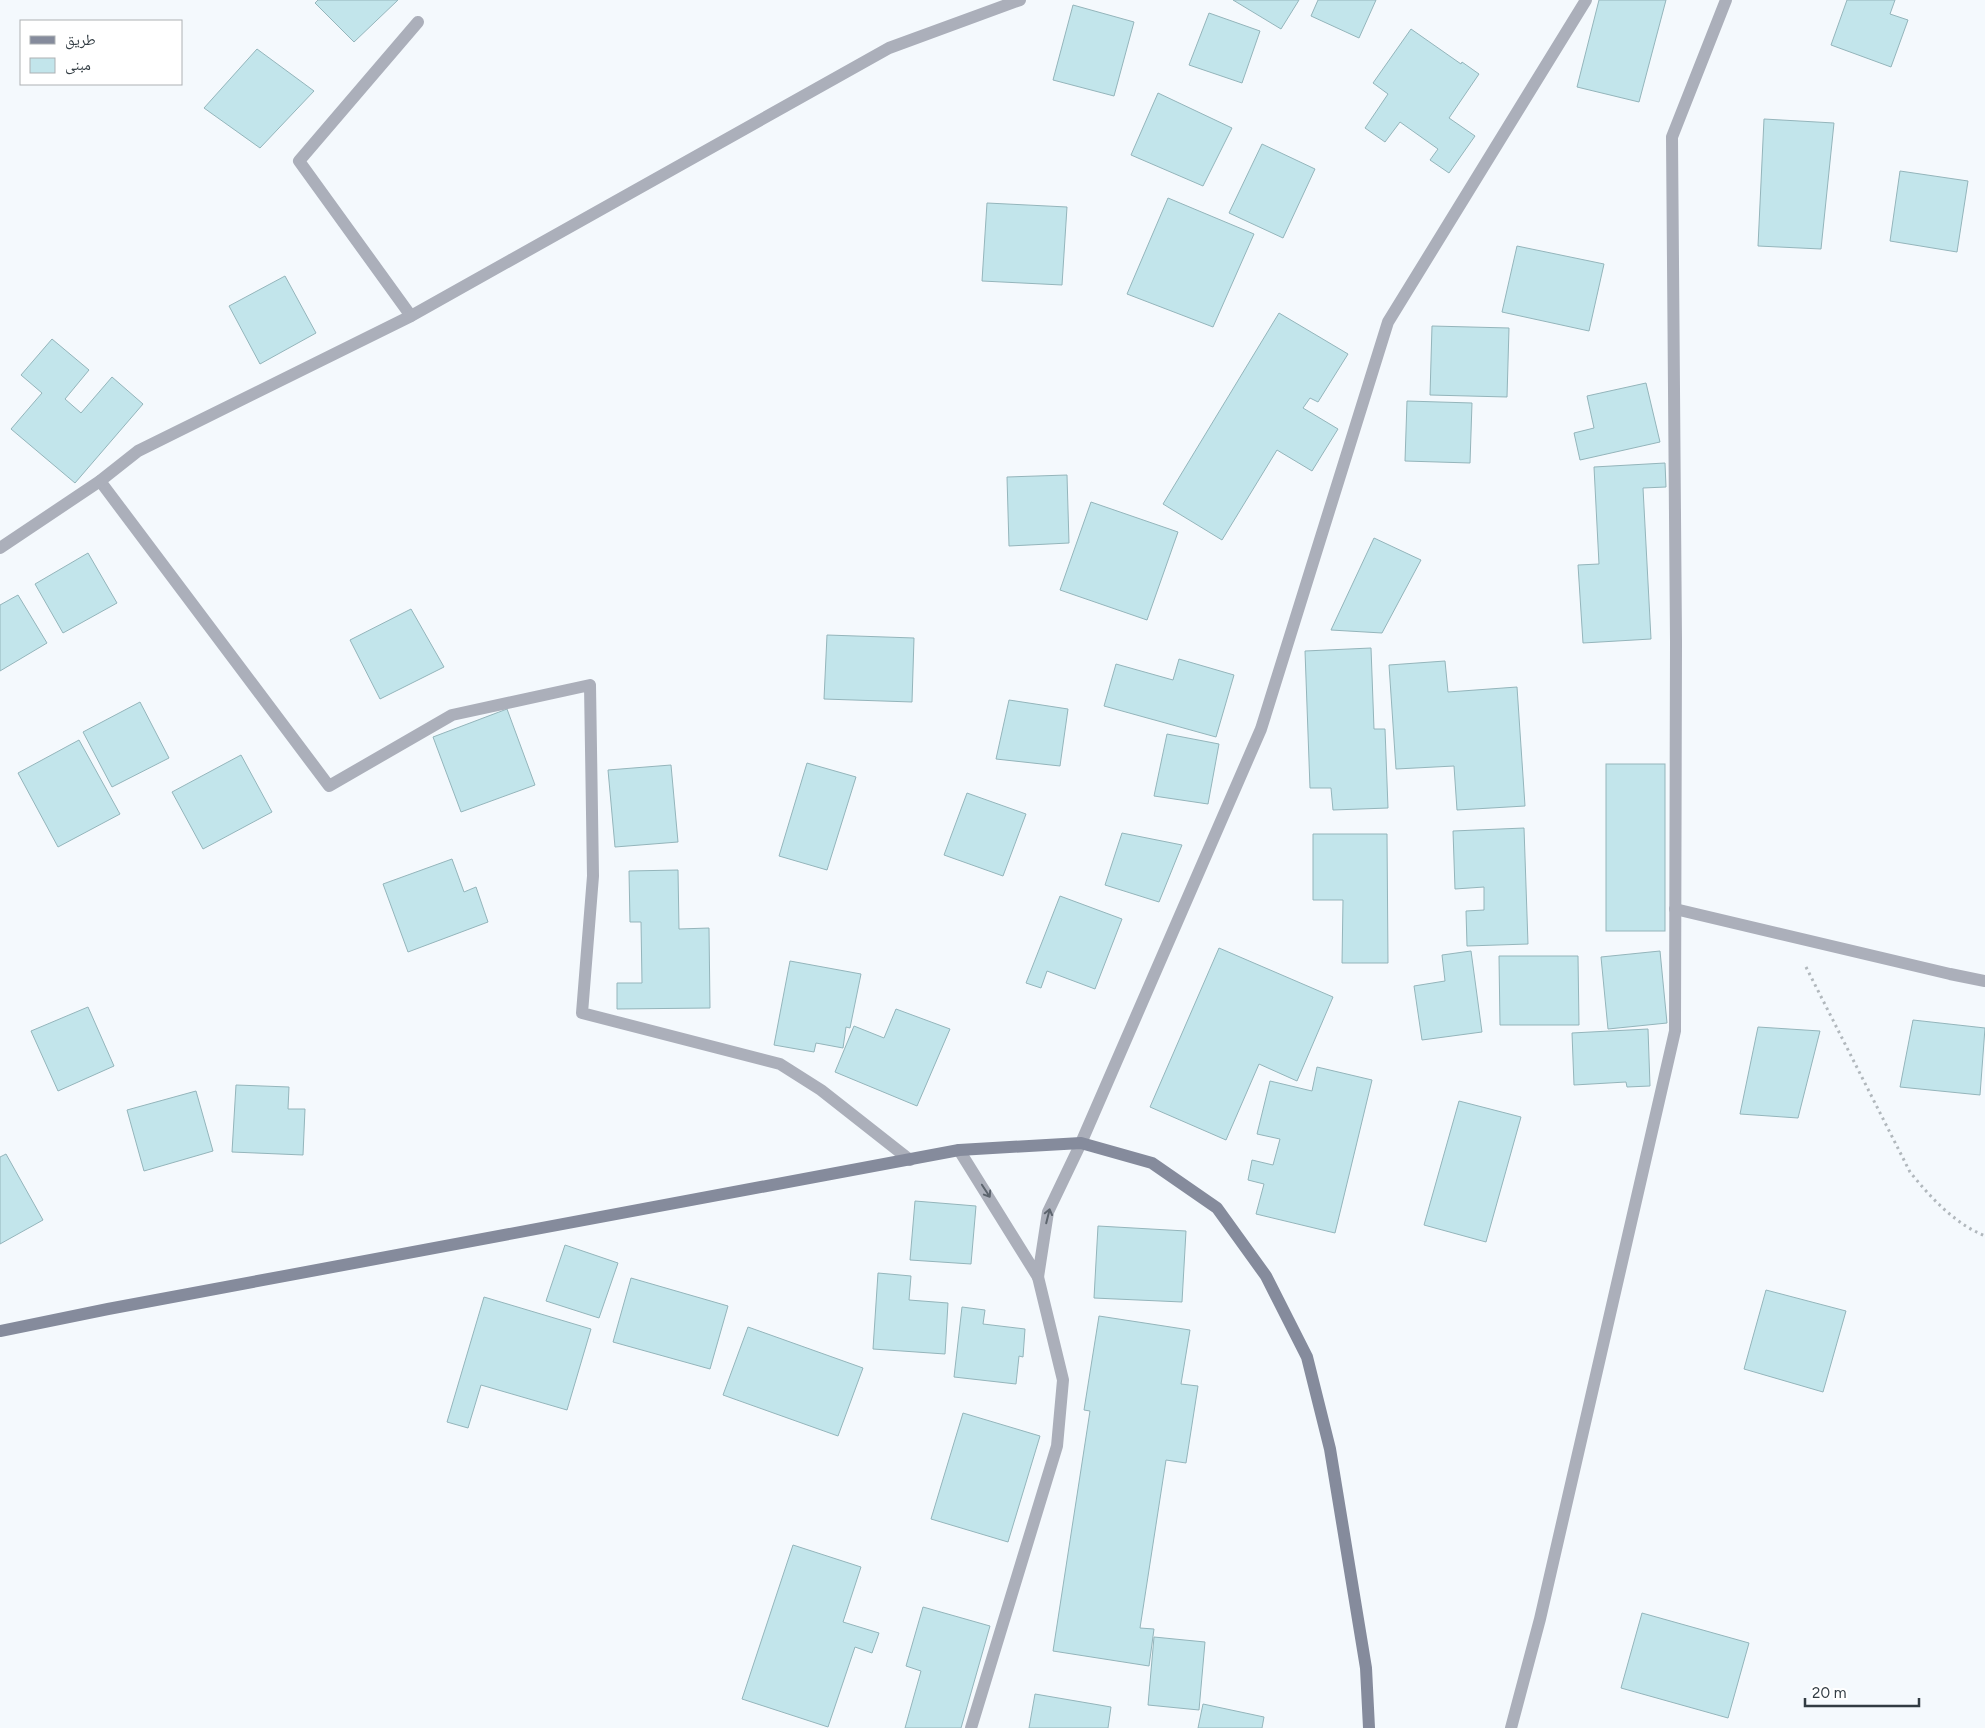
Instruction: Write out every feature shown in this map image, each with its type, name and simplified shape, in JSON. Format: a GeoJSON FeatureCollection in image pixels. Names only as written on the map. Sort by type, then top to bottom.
{"type":"FeatureCollection","features":[{"type":"Feature","properties":{"kind":"street"},"geometry":{"type":"LineString","coordinates":[[0,548],[100,481],[138,451],[411,316],[889,48],[1020,0]]}},
{"type":"Feature","properties":{"kind":"street"},"geometry":{"type":"LineString","coordinates":[[1038,1277],[1048,1212],[1081,1143],[1261,729],[1388,322],[1586,0]]}},
{"type":"Feature","properties":{"kind":"street"},"geometry":{"type":"LineString","coordinates":[[1511,1728],[1540,1619],[1675,1031],[1676,642],[1672,137],[1726,0]]}},
{"type":"Feature","properties":{"kind":"street"},"geometry":{"type":"LineString","coordinates":[[411,316],[299,161],[418,22]]}},
{"type":"Feature","properties":{"kind":"street"},"geometry":{"type":"LineString","coordinates":[[100,481],[329,786],[452,715],[590,685],[594,876],[582,1013],[780,1064],[821,1090],[910,1160]]}},
{"type":"Feature","properties":{"kind":"street"},"geometry":{"type":"LineString","coordinates":[[1675,909],[1985,981]]}},
{"type":"Feature","properties":{"kind":"street"},"geometry":{"type":"LineString","coordinates":[[0,1331],[108,1309],[959,1150],[1081,1143],[1152,1163],[1217,1208],[1266,1276],[1307,1357],[1332,1458],[1366,1668],[1369,1728]]}},
{"type":"Feature","properties":{"kind":"street"},"geometry":{"type":"LineString","coordinates":[[959,1150],[1038,1277],[1063,1380],[1057,1446],[971,1728]]}},
{"type":"Feature","properties":{"kind":"path"},"geometry":{"type":"LineString","coordinates":[[1789,936],[1910,1172],[1934,1202],[1972,1231],[1985,1236]]}},
{"type":"Feature","properties":{"kind":"building"},"geometry":{"type":"Polygon","coordinates":[[[318,0],[398,0],[354,42],[315,3],[318,0]]]}},
{"type":"Feature","properties":{"kind":"building"},"geometry":{"type":"Polygon","coordinates":[[[1233,0],[1299,0],[1281,29],[1233,0]]]}},
{"type":"Feature","properties":{"kind":"building"},"geometry":{"type":"Polygon","coordinates":[[[1318,0],[1376,0],[1359,38],[1311,16],[1318,0]]]}},
{"type":"Feature","properties":{"kind":"building"},"geometry":{"type":"Polygon","coordinates":[[[1599,0],[1666,0],[1639,102],[1577,87],[1599,0]]]}},
{"type":"Feature","properties":{"kind":"building"},"geometry":{"type":"Polygon","coordinates":[[[1847,0],[1895,0],[1890,14],[1908,20],[1891,67],[1831,45],[1847,0]]]}},
{"type":"Feature","properties":{"kind":"building"},"geometry":{"type":"Polygon","coordinates":[[[1073,5],[1134,22],[1114,96],[1053,80],[1073,5]]]}},
{"type":"Feature","properties":{"kind":"building"},"geometry":{"type":"Polygon","coordinates":[[[1209,13],[1260,31],[1242,83],[1189,65],[1209,13]]]}},
{"type":"Feature","properties":{"kind":"building"},"geometry":{"type":"Polygon","coordinates":[[[1411,29],[1461,64],[1462,62],[1479,74],[1449,118],[1475,136],[1449,173],[1430,160],[1438,149],[1400,122],[1385,142],[1365,128],[1388,94],[1373,83],[1411,29]]]}},
{"type":"Feature","properties":{"kind":"building"},"geometry":{"type":"Polygon","coordinates":[[[257,49],[314,91],[260,148],[204,108],[257,49]]]}},
{"type":"Feature","properties":{"kind":"building"},"geometry":{"type":"Polygon","coordinates":[[[1158,93],[1232,128],[1203,186],[1131,155],[1158,93]]]}},
{"type":"Feature","properties":{"kind":"building"},"geometry":{"type":"Polygon","coordinates":[[[1764,119],[1834,123],[1821,249],[1758,246],[1764,119]]]}},
{"type":"Feature","properties":{"kind":"building"},"geometry":{"type":"Polygon","coordinates":[[[1262,144],[1315,169],[1283,238],[1229,213],[1262,144]]]}},
{"type":"Feature","properties":{"kind":"building"},"geometry":{"type":"Polygon","coordinates":[[[1900,171],[1968,181],[1957,252],[1890,241],[1900,171]]]}},
{"type":"Feature","properties":{"kind":"building"},"geometry":{"type":"Polygon","coordinates":[[[1168,198],[1254,234],[1213,327],[1127,294],[1168,198]]]}},
{"type":"Feature","properties":{"kind":"building"},"geometry":{"type":"Polygon","coordinates":[[[987,203],[1067,207],[1062,285],[982,281],[987,203]]]}},
{"type":"Feature","properties":{"kind":"building"},"geometry":{"type":"Polygon","coordinates":[[[1517,246],[1604,264],[1589,331],[1502,312],[1517,246]]]}},
{"type":"Feature","properties":{"kind":"building"},"geometry":{"type":"Polygon","coordinates":[[[285,276],[316,333],[260,364],[229,306],[285,276]]]}},
{"type":"Feature","properties":{"kind":"building"},"geometry":{"type":"Polygon","coordinates":[[[1279,313],[1348,354],[1318,402],[1310,398],[1303,408],[1338,429],[1312,471],[1277,450],[1222,540],[1163,504],[1279,313]]]}},
{"type":"Feature","properties":{"kind":"building"},"geometry":{"type":"Polygon","coordinates":[[[1432,326],[1509,328],[1507,397],[1430,395],[1432,326]]]}},
{"type":"Feature","properties":{"kind":"building"},"geometry":{"type":"Polygon","coordinates":[[[52,339],[89,370],[65,399],[81,413],[112,377],[143,404],[75,483],[11,429],[42,393],[21,375],[52,339]]]}},
{"type":"Feature","properties":{"kind":"building"},"geometry":{"type":"Polygon","coordinates":[[[1646,383],[1660,442],[1580,460],[1574,433],[1594,428],[1587,396],[1646,383]]]}},
{"type":"Feature","properties":{"kind":"building"},"geometry":{"type":"Polygon","coordinates":[[[1407,401],[1472,403],[1470,463],[1405,461],[1407,401]]]}},
{"type":"Feature","properties":{"kind":"building"},"geometry":{"type":"Polygon","coordinates":[[[1665,463],[1666,487],[1643,488],[1651,639],[1583,643],[1578,565],[1599,564],[1594,467],[1665,463]]]}},
{"type":"Feature","properties":{"kind":"building"},"geometry":{"type":"Polygon","coordinates":[[[1067,475],[1069,543],[1009,546],[1007,477],[1067,475]]]}},
{"type":"Feature","properties":{"kind":"building"},"geometry":{"type":"Polygon","coordinates":[[[1091,502],[1178,532],[1147,620],[1060,590],[1091,502]]]}},
{"type":"Feature","properties":{"kind":"building"},"geometry":{"type":"Polygon","coordinates":[[[1374,538],[1421,560],[1382,633],[1331,630],[1374,538]]]}},
{"type":"Feature","properties":{"kind":"building"},"geometry":{"type":"Polygon","coordinates":[[[88,553],[117,603],[63,633],[35,584],[88,553]]]}},
{"type":"Feature","properties":{"kind":"building"},"geometry":{"type":"Polygon","coordinates":[[[18,595],[47,643],[0,671],[0,605],[18,595]]]}},
{"type":"Feature","properties":{"kind":"building"},"geometry":{"type":"Polygon","coordinates":[[[411,609],[444,667],[380,699],[350,640],[411,609]]]}},
{"type":"Feature","properties":{"kind":"building"},"geometry":{"type":"Polygon","coordinates":[[[827,635],[914,638],[912,702],[824,699],[827,635]]]}},
{"type":"Feature","properties":{"kind":"building"},"geometry":{"type":"Polygon","coordinates":[[[1371,648],[1374,729],[1385,729],[1388,808],[1333,810],[1331,788],[1310,788],[1305,651],[1371,648]]]}},
{"type":"Feature","properties":{"kind":"building"},"geometry":{"type":"Polygon","coordinates":[[[1179,659],[1234,675],[1216,737],[1104,706],[1116,664],[1173,680],[1179,659]]]}},
{"type":"Feature","properties":{"kind":"building"},"geometry":{"type":"Polygon","coordinates":[[[1445,661],[1448,692],[1517,687],[1525,806],[1457,810],[1454,766],[1396,769],[1389,665],[1445,661]]]}},
{"type":"Feature","properties":{"kind":"building"},"geometry":{"type":"Polygon","coordinates":[[[1009,700],[1068,709],[1060,766],[996,759],[1009,700]]]}},
{"type":"Feature","properties":{"kind":"building"},"geometry":{"type":"Polygon","coordinates":[[[140,702],[169,758],[112,787],[83,732],[140,702]]]}},
{"type":"Feature","properties":{"kind":"building"},"geometry":{"type":"Polygon","coordinates":[[[507,709],[535,785],[461,812],[433,737],[507,709]]]}},
{"type":"Feature","properties":{"kind":"building"},"geometry":{"type":"Polygon","coordinates":[[[1167,734],[1219,744],[1208,804],[1154,796],[1167,734]]]}},
{"type":"Feature","properties":{"kind":"building"},"geometry":{"type":"Polygon","coordinates":[[[79,740],[120,814],[58,847],[18,773],[79,740]]]}},
{"type":"Feature","properties":{"kind":"building"},"geometry":{"type":"Polygon","coordinates":[[[241,755],[272,812],[203,849],[172,792],[241,755]]]}},
{"type":"Feature","properties":{"kind":"building"},"geometry":{"type":"Polygon","coordinates":[[[807,763],[856,777],[827,870],[779,856],[807,763]]]}},
{"type":"Feature","properties":{"kind":"building"},"geometry":{"type":"Polygon","coordinates":[[[1606,764],[1665,764],[1665,931],[1606,931],[1606,764]]]}},
{"type":"Feature","properties":{"kind":"building"},"geometry":{"type":"Polygon","coordinates":[[[671,765],[678,842],[615,847],[608,770],[671,765]]]}},
{"type":"Feature","properties":{"kind":"building"},"geometry":{"type":"Polygon","coordinates":[[[967,793],[1026,814],[1003,876],[944,855],[967,793]]]}},
{"type":"Feature","properties":{"kind":"building"},"geometry":{"type":"Polygon","coordinates":[[[1524,828],[1528,944],[1467,946],[1466,911],[1484,910],[1484,887],[1455,889],[1453,831],[1524,828]]]}},
{"type":"Feature","properties":{"kind":"building"},"geometry":{"type":"Polygon","coordinates":[[[1122,833],[1182,845],[1159,902],[1105,885],[1122,833]]]}},
{"type":"Feature","properties":{"kind":"building"},"geometry":{"type":"Polygon","coordinates":[[[1313,834],[1387,834],[1388,963],[1342,963],[1343,900],[1313,900],[1313,834]]]}},
{"type":"Feature","properties":{"kind":"building"},"geometry":{"type":"Polygon","coordinates":[[[452,859],[464,892],[476,887],[488,922],[408,952],[383,884],[452,859]]]}},
{"type":"Feature","properties":{"kind":"building"},"geometry":{"type":"Polygon","coordinates":[[[678,870],[679,929],[709,928],[710,1008],[617,1009],[617,983],[642,983],[641,922],[630,922],[629,871],[678,870]]]}},
{"type":"Feature","properties":{"kind":"building"},"geometry":{"type":"Polygon","coordinates":[[[1060,896],[1122,919],[1095,989],[1047,971],[1041,988],[1026,983],[1060,896]]]}},
{"type":"Feature","properties":{"kind":"building"},"geometry":{"type":"Polygon","coordinates":[[[1219,948],[1333,997],[1297,1081],[1259,1064],[1226,1140],[1150,1107],[1219,948]]]}},
{"type":"Feature","properties":{"kind":"building"},"geometry":{"type":"Polygon","coordinates":[[[1471,951],[1482,1032],[1422,1040],[1414,986],[1445,981],[1442,955],[1471,951]]]}},
{"type":"Feature","properties":{"kind":"building"},"geometry":{"type":"Polygon","coordinates":[[[1660,951],[1667,1023],[1608,1029],[1601,957],[1660,951]]]}},
{"type":"Feature","properties":{"kind":"building"},"geometry":{"type":"Polygon","coordinates":[[[1499,956],[1578,956],[1579,1025],[1500,1025],[1499,956]]]}},
{"type":"Feature","properties":{"kind":"building"},"geometry":{"type":"Polygon","coordinates":[[[790,961],[861,974],[850,1028],[846,1027],[843,1048],[816,1043],[814,1052],[774,1045],[790,961]]]}},
{"type":"Feature","properties":{"kind":"building"},"geometry":{"type":"Polygon","coordinates":[[[88,1007],[114,1066],[58,1091],[31,1031],[88,1007]]]}},
{"type":"Feature","properties":{"kind":"building"},"geometry":{"type":"Polygon","coordinates":[[[896,1009],[950,1029],[917,1106],[835,1072],[854,1026],[884,1038],[896,1009]]]}},
{"type":"Feature","properties":{"kind":"building"},"geometry":{"type":"Polygon","coordinates":[[[1913,1020],[1985,1028],[1980,1095],[1900,1087],[1913,1020]]]}},
{"type":"Feature","properties":{"kind":"building"},"geometry":{"type":"Polygon","coordinates":[[[1758,1027],[1820,1031],[1798,1118],[1740,1114],[1758,1027]]]}},
{"type":"Feature","properties":{"kind":"building"},"geometry":{"type":"Polygon","coordinates":[[[1648,1029],[1650,1086],[1627,1087],[1626,1082],[1574,1085],[1572,1033],[1648,1029]]]}},
{"type":"Feature","properties":{"kind":"building"},"geometry":{"type":"Polygon","coordinates":[[[1317,1067],[1372,1080],[1335,1233],[1256,1214],[1264,1184],[1248,1180],[1252,1160],[1273,1165],[1280,1139],[1257,1134],[1270,1081],[1312,1091],[1317,1067]]]}},
{"type":"Feature","properties":{"kind":"building"},"geometry":{"type":"Polygon","coordinates":[[[236,1085],[289,1087],[288,1109],[305,1109],[303,1155],[232,1152],[236,1085]]]}},
{"type":"Feature","properties":{"kind":"building"},"geometry":{"type":"Polygon","coordinates":[[[196,1091],[213,1151],[144,1171],[127,1110],[196,1091]]]}},
{"type":"Feature","properties":{"kind":"building"},"geometry":{"type":"Polygon","coordinates":[[[1459,1101],[1521,1117],[1486,1242],[1424,1225],[1459,1101]]]}},
{"type":"Feature","properties":{"kind":"building"},"geometry":{"type":"Polygon","coordinates":[[[6,1154],[43,1220],[0,1244],[0,1157],[6,1154]]]}},
{"type":"Feature","properties":{"kind":"building"},"geometry":{"type":"Polygon","coordinates":[[[915,1201],[976,1206],[971,1264],[910,1260],[915,1201]]]}},
{"type":"Feature","properties":{"kind":"building"},"geometry":{"type":"Polygon","coordinates":[[[1098,1226],[1186,1231],[1182,1302],[1094,1298],[1098,1226]]]}},
{"type":"Feature","properties":{"kind":"building"},"geometry":{"type":"Polygon","coordinates":[[[565,1245],[618,1263],[599,1318],[546,1301],[565,1245]]]}},
{"type":"Feature","properties":{"kind":"building"},"geometry":{"type":"Polygon","coordinates":[[[878,1273],[911,1276],[909,1300],[948,1303],[945,1354],[873,1349],[878,1273]]]}},
{"type":"Feature","properties":{"kind":"building"},"geometry":{"type":"Polygon","coordinates":[[[631,1278],[728,1306],[710,1369],[613,1342],[631,1278]]]}},
{"type":"Feature","properties":{"kind":"building"},"geometry":{"type":"Polygon","coordinates":[[[1766,1290],[1846,1311],[1823,1392],[1744,1369],[1766,1290]]]}},
{"type":"Feature","properties":{"kind":"building"},"geometry":{"type":"Polygon","coordinates":[[[484,1297],[591,1329],[567,1410],[481,1385],[468,1428],[447,1422],[484,1297]]]}},
{"type":"Feature","properties":{"kind":"building"},"geometry":{"type":"Polygon","coordinates":[[[962,1307],[985,1310],[983,1324],[1025,1329],[1023,1357],[1019,1356],[1016,1384],[954,1377],[962,1307]]]}},
{"type":"Feature","properties":{"kind":"building"},"geometry":{"type":"Polygon","coordinates":[[[1099,1316],[1190,1330],[1181,1384],[1198,1386],[1186,1463],[1166,1460],[1140,1628],[1154,1629],[1149,1666],[1053,1651],[1090,1411],[1084,1410],[1099,1316]]]}},
{"type":"Feature","properties":{"kind":"building"},"geometry":{"type":"Polygon","coordinates":[[[748,1327],[863,1368],[838,1436],[723,1395],[748,1327]]]}},
{"type":"Feature","properties":{"kind":"building"},"geometry":{"type":"Polygon","coordinates":[[[963,1413],[1040,1436],[1008,1542],[931,1519],[963,1413]]]}},
{"type":"Feature","properties":{"kind":"building"},"geometry":{"type":"Polygon","coordinates":[[[793,1545],[861,1567],[843,1622],[879,1633],[872,1653],[855,1647],[828,1727],[742,1699],[793,1545]]]}},
{"type":"Feature","properties":{"kind":"building"},"geometry":{"type":"Polygon","coordinates":[[[923,1607],[990,1626],[961,1728],[905,1728],[921,1671],[906,1666],[923,1607]]]}},
{"type":"Feature","properties":{"kind":"building"},"geometry":{"type":"Polygon","coordinates":[[[1642,1613],[1749,1643],[1728,1718],[1621,1688],[1642,1613]]]}},
{"type":"Feature","properties":{"kind":"building"},"geometry":{"type":"Polygon","coordinates":[[[1154,1637],[1205,1642],[1199,1710],[1148,1705],[1154,1637]]]}},
{"type":"Feature","properties":{"kind":"building"},"geometry":{"type":"Polygon","coordinates":[[[1035,1694],[1111,1707],[1108,1728],[1029,1728],[1035,1694]]]}},
{"type":"Feature","properties":{"kind":"building"},"geometry":{"type":"Polygon","coordinates":[[[1203,1704],[1264,1717],[1262,1728],[1198,1728],[1203,1704]]]}}]}
